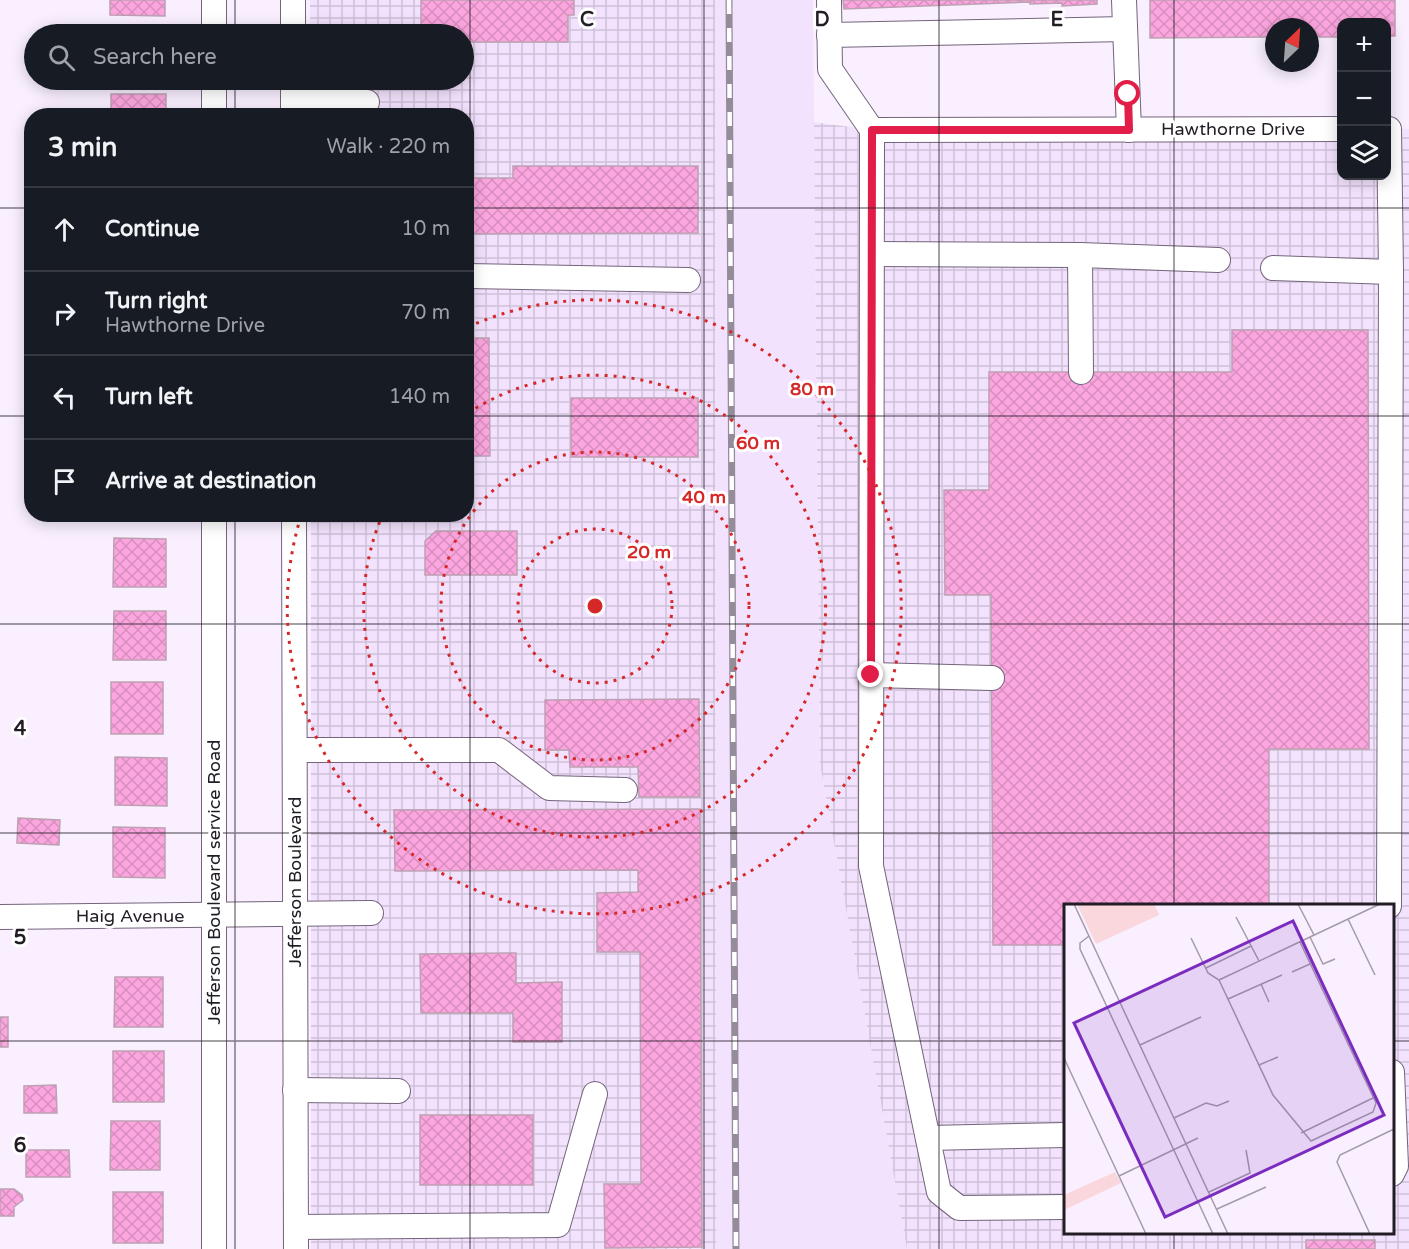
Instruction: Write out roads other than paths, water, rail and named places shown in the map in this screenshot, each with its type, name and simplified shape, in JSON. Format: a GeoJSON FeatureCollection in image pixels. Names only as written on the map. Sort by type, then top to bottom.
{"type":"FeatureCollection","features":[{"type":"Feature","properties":{"kind":"street"},"geometry":{"type":"LineString","coordinates":[[214,0],[214,24]]}},
{"type":"Feature","properties":{"kind":"street"},"geometry":{"type":"LineString","coordinates":[[293,0],[293,24]]}},
{"type":"Feature","properties":{"kind":"street"},"geometry":{"type":"LineString","coordinates":[[829,0],[830,69],[872,130],[871,866],[939,1192],[959,1208],[1064,1207]]}},
{"type":"Feature","properties":{"kind":"street"},"geometry":{"type":"LineString","coordinates":[[1124,0],[1129,130]]}},
{"type":"Feature","properties":{"kind":"street"},"geometry":{"type":"LineString","coordinates":[[830,35],[1125,29]]}},
{"type":"Feature","properties":{"kind":"street"},"geometry":{"type":"LineString","coordinates":[[214,90],[214,108]]}},
{"type":"Feature","properties":{"kind":"street"},"geometry":{"type":"LineString","coordinates":[[293,98],[367,102]]}},
{"type":"Feature","properties":{"kind":"street","name":"Hawthorne Drive"},"geometry":{"type":"LineString","coordinates":[[872,130],[1337,129]]}},
{"type":"Feature","properties":{"kind":"street"},"geometry":{"type":"LineString","coordinates":[[1389,904],[1391,272],[1395,129]]}},
{"type":"Feature","properties":{"kind":"street"},"geometry":{"type":"LineString","coordinates":[[872,254],[1080,255],[1218,260]]}},
{"type":"Feature","properties":{"kind":"street"},"geometry":{"type":"LineString","coordinates":[[1080,255],[1082,372]]}},
{"type":"Feature","properties":{"kind":"street"},"geometry":{"type":"LineString","coordinates":[[1273,268],[1391,272]]}},
{"type":"Feature","properties":{"kind":"street"},"geometry":{"type":"LineString","coordinates":[[474,276],[688,280]]}},
{"type":"Feature","properties":{"kind":"street","name":"Jefferson Boulevard service Road"},"geometry":{"type":"LineString","coordinates":[[214,522],[214,1249]]}},
{"type":"Feature","properties":{"kind":"street","name":"Jefferson Boulevard"},"geometry":{"type":"LineString","coordinates":[[294,522],[296,1238]]}},
{"type":"Feature","properties":{"kind":"street"},"geometry":{"type":"LineString","coordinates":[[871,675],[992,678]]}},
{"type":"Feature","properties":{"kind":"street"},"geometry":{"type":"LineString","coordinates":[[295,750],[499,750],[549,788],[625,790]]}},
{"type":"Feature","properties":{"kind":"street","name":"Haig Avenue"},"geometry":{"type":"LineString","coordinates":[[0,917],[371,913]]}},
{"type":"Feature","properties":{"kind":"street"},"geometry":{"type":"LineString","coordinates":[[296,1090],[398,1091]]}},
{"type":"Feature","properties":{"kind":"street"},"geometry":{"type":"LineString","coordinates":[[296,1238],[558,1225],[595,1094]]}},
{"type":"Feature","properties":{"kind":"street"},"geometry":{"type":"LineString","coordinates":[[1394,1130],[1396,1166],[1394,1170]]}},
{"type":"Feature","properties":{"kind":"street"},"geometry":{"type":"LineString","coordinates":[[928,1138],[1064,1135]]}},
{"type":"Feature","properties":{"kind":"railway"},"geometry":{"type":"LineString","coordinates":[[729,0],[736,1249]]}}]}
